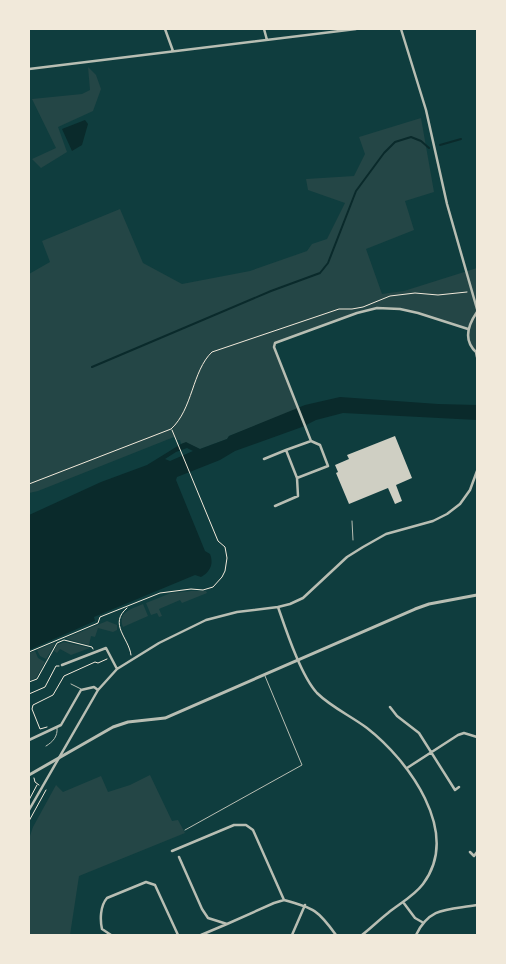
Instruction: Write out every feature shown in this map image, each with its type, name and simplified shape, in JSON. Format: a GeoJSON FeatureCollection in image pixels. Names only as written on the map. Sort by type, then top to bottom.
{"type":"FeatureCollection","features":[{"type":"Feature","properties":{"kind":"street"},"geometry":{"type":"LineString","coordinates":[[165,29],[173,51]]}},
{"type":"Feature","properties":{"kind":"street"},"geometry":{"type":"LineString","coordinates":[[264,29],[267,40]]}},
{"type":"Feature","properties":{"kind":"street"},"geometry":{"type":"LineString","coordinates":[[29,69],[356,29]]}},
{"type":"Feature","properties":{"kind":"street"},"geometry":{"type":"LineString","coordinates":[[401,29],[426,110],[447,204],[473,291],[477,311],[468,329],[469,341],[477,352],[477,357]]}},
{"type":"Feature","properties":{"kind":"street"},"geometry":{"type":"LineString","coordinates":[[473,291],[477,300]]}},
{"type":"Feature","properties":{"kind":"street"},"geometry":{"type":"LineString","coordinates":[[297,478],[328,466],[320,445],[311,441],[309,437],[274,347],[275,343],[357,313],[377,308],[418,312],[468,329]]}},
{"type":"Feature","properties":{"kind":"street"},"geometry":{"type":"LineString","coordinates":[[264,459],[311,441]]}},
{"type":"Feature","properties":{"kind":"street"},"geometry":{"type":"LineString","coordinates":[[275,506],[298,496],[297,478],[286,450]]}},
{"type":"Feature","properties":{"kind":"street"},"geometry":{"type":"LineString","coordinates":[[29,810],[98,690],[116,669],[159,642],[206,620],[237,612],[278,607],[303,598],[347,557],[386,534],[433,521],[447,514],[460,504],[470,490],[477,470]]}},
{"type":"Feature","properties":{"kind":"street"},"geometry":{"type":"LineString","coordinates":[[29,775],[114,727],[128,722],[165,718],[415,609],[429,604],[477,594]]}},
{"type":"Feature","properties":{"kind":"street"},"geometry":{"type":"LineString","coordinates":[[278,607],[310,684],[326,700],[367,729],[393,752],[407,768],[434,820],[437,844],[432,866],[423,884],[362,935]]}},
{"type":"Feature","properties":{"kind":"street"},"geometry":{"type":"LineString","coordinates":[[62,665],[106,648],[116,669]]}},
{"type":"Feature","properties":{"kind":"street"},"geometry":{"type":"LineString","coordinates":[[29,740],[63,723],[81,690],[94,687],[98,690]]}},
{"type":"Feature","properties":{"kind":"street"},"geometry":{"type":"LineString","coordinates":[[390,707],[396,716],[419,733],[455,790],[460,788]]}},
{"type":"Feature","properties":{"kind":"street"},"geometry":{"type":"LineString","coordinates":[[407,768],[458,735],[464,734],[477,737]]}},
{"type":"Feature","properties":{"kind":"street"},"geometry":{"type":"LineString","coordinates":[[172,851],[234,825],[246,825],[253,830],[284,900]]}},
{"type":"Feature","properties":{"kind":"street"},"geometry":{"type":"LineString","coordinates":[[470,852],[474,856],[477,852]]}},
{"type":"Feature","properties":{"kind":"street"},"geometry":{"type":"LineString","coordinates":[[179,857],[202,909],[208,918],[227,924]]}},
{"type":"Feature","properties":{"kind":"street"},"geometry":{"type":"LineString","coordinates":[[111,935],[102,929],[101,921],[104,902],[107,898],[146,882],[156,885],[178,935]]}},
{"type":"Feature","properties":{"kind":"street"},"geometry":{"type":"LineString","coordinates":[[201,935],[284,900],[311,907],[325,919],[336,935]]}},
{"type":"Feature","properties":{"kind":"street"},"geometry":{"type":"LineString","coordinates":[[403,902],[415,918],[422,922]]}},
{"type":"Feature","properties":{"kind":"street"},"geometry":{"type":"LineString","coordinates":[[416,935],[422,922],[430,915],[440,911],[477,905]]}},
{"type":"Feature","properties":{"kind":"street"},"geometry":{"type":"LineString","coordinates":[[292,935],[305,906]]}},
{"type":"Feature","properties":{"kind":"lane"},"geometry":{"type":"LineString","coordinates":[[352,521],[353,540]]}},
{"type":"Feature","properties":{"kind":"lane"},"geometry":{"type":"LineString","coordinates":[[185,830],[302,765],[264,676]]}},
{"type":"Feature","properties":{"kind":"lane"},"geometry":{"type":"LineString","coordinates":[[71,684],[81,690]]}},
{"type":"Feature","properties":{"kind":"lane"},"geometry":{"type":"LineString","coordinates":[[46,746],[56,736],[57,727]]}},
{"type":"Feature","properties":{"kind":"path"},"geometry":{"type":"LineString","coordinates":[[29,484],[172,429],[181,419],[204,362],[212,352],[339,309],[363,307],[390,296],[438,295],[473,291]]}},
{"type":"Feature","properties":{"kind":"path"},"geometry":{"type":"LineString","coordinates":[[29,652],[98,623],[100,617],[160,593],[208,589],[222,577],[226,565],[225,547],[218,541],[172,429]]}},
{"type":"Feature","properties":{"kind":"path"},"geometry":{"type":"LineString","coordinates":[[120,627],[118,621],[121,613],[129,606]]}},
{"type":"Feature","properties":{"kind":"path"},"geometry":{"type":"LineString","coordinates":[[29,682],[37,679],[57,643],[64,640],[92,647],[94,652]]}},
{"type":"Feature","properties":{"kind":"path"},"geometry":{"type":"LineString","coordinates":[[47,726],[40,730],[32,709],[33,705],[53,696],[64,676],[95,662],[98,663],[110,658]]}},
{"type":"Feature","properties":{"kind":"path"},"geometry":{"type":"LineString","coordinates":[[29,694],[45,687],[56,666],[62,665]]}},
{"type":"Feature","properties":{"kind":"path"},"geometry":{"type":"LineString","coordinates":[[29,800],[36,783]]}},
{"type":"Feature","properties":{"kind":"shaded area"},"geometry":{"type":"Polygon","coordinates":[[[88,67],[96,75],[101,89],[93,111],[58,127],[67,152],[41,168],[32,159],[56,148],[32,99],[82,94],[90,90],[88,67]]]}},
{"type":"Feature","properties":{"kind":"shaded area"},"geometry":{"type":"Polygon","coordinates":[[[421,118],[434,192],[405,201],[414,230],[366,249],[382,294],[404,291],[477,268],[477,353],[471,347],[468,329],[400,309],[377,308],[357,313],[275,343],[274,348],[298,409],[200,449],[186,443],[181,444],[180,440],[176,440],[174,437],[29,493],[29,274],[50,262],[42,241],[120,209],[143,263],[182,284],[250,271],[307,251],[312,244],[327,239],[345,203],[308,190],[306,179],[354,176],[365,154],[359,137],[421,118]]]}},
{"type":"Feature","properties":{"kind":"shaded area"},"geometry":{"type":"Polygon","coordinates":[[[85,120],[88,124],[82,145],[72,151],[62,129],[85,120]]]}},
{"type":"Feature","properties":{"kind":"shaded area"},"geometry":{"type":"Polygon","coordinates":[[[340,397],[477,405],[477,420],[343,413],[316,420],[302,427],[235,451],[220,460],[177,477],[176,480],[205,551],[210,554],[211,564],[207,573],[201,577],[195,575],[94,617],[95,621],[29,650],[29,515],[101,482],[147,465],[186,442],[200,449],[305,405],[340,397]],[[187,448],[165,459],[170,461],[193,451],[187,448]]]}},
{"type":"Feature","properties":{"kind":"shaded area"},"geometry":{"type":"Polygon","coordinates":[[[206,591],[207,593],[182,603],[180,600],[159,609],[162,616],[159,617],[157,613],[151,615],[146,603],[171,593],[206,591]]]}},
{"type":"Feature","properties":{"kind":"shaded area"},"geometry":{"type":"Polygon","coordinates":[[[143,604],[148,616],[123,627],[122,618],[124,614],[143,604]]]}},
{"type":"Feature","properties":{"kind":"shaded area"},"geometry":{"type":"Polygon","coordinates":[[[107,621],[117,625],[117,630],[113,632],[98,628],[95,637],[91,636],[89,645],[66,638],[107,621]]]}},
{"type":"Feature","properties":{"kind":"shaded area"},"geometry":{"type":"Polygon","coordinates":[[[64,642],[90,648],[71,655],[60,649],[57,653],[54,651],[57,645],[64,642]]]}},
{"type":"Feature","properties":{"kind":"shaded area"},"geometry":{"type":"Polygon","coordinates":[[[54,643],[46,659],[40,656],[37,650],[54,643]]]}},
{"type":"Feature","properties":{"kind":"shaded area"},"geometry":{"type":"Polygon","coordinates":[[[35,651],[38,658],[45,662],[36,678],[29,681],[29,653],[35,651]]]}},
{"type":"Feature","properties":{"kind":"shaded area"},"geometry":{"type":"Polygon","coordinates":[[[150,775],[172,821],[178,820],[185,833],[79,876],[70,935],[29,935],[29,839],[33,827],[56,785],[63,792],[101,776],[108,792],[130,785],[150,775]]]}},
{"type":"Feature","properties":{"kind":"building"},"geometry":{"type":"Polygon","coordinates":[[[395,436],[412,478],[396,485],[402,501],[395,504],[388,488],[349,504],[336,473],[338,472],[335,465],[349,459],[347,455],[395,436]]]}},
{"type":"Feature","properties":{"kind":"waterway"},"geometry":{"type":"LineString","coordinates":[[92,367],[271,291],[320,273],[328,263],[356,191],[384,153],[395,142],[411,137],[421,141],[429,148]]}},
{"type":"Feature","properties":{"kind":"waterway"},"geometry":{"type":"LineString","coordinates":[[440,145],[461,139]]}}]}
